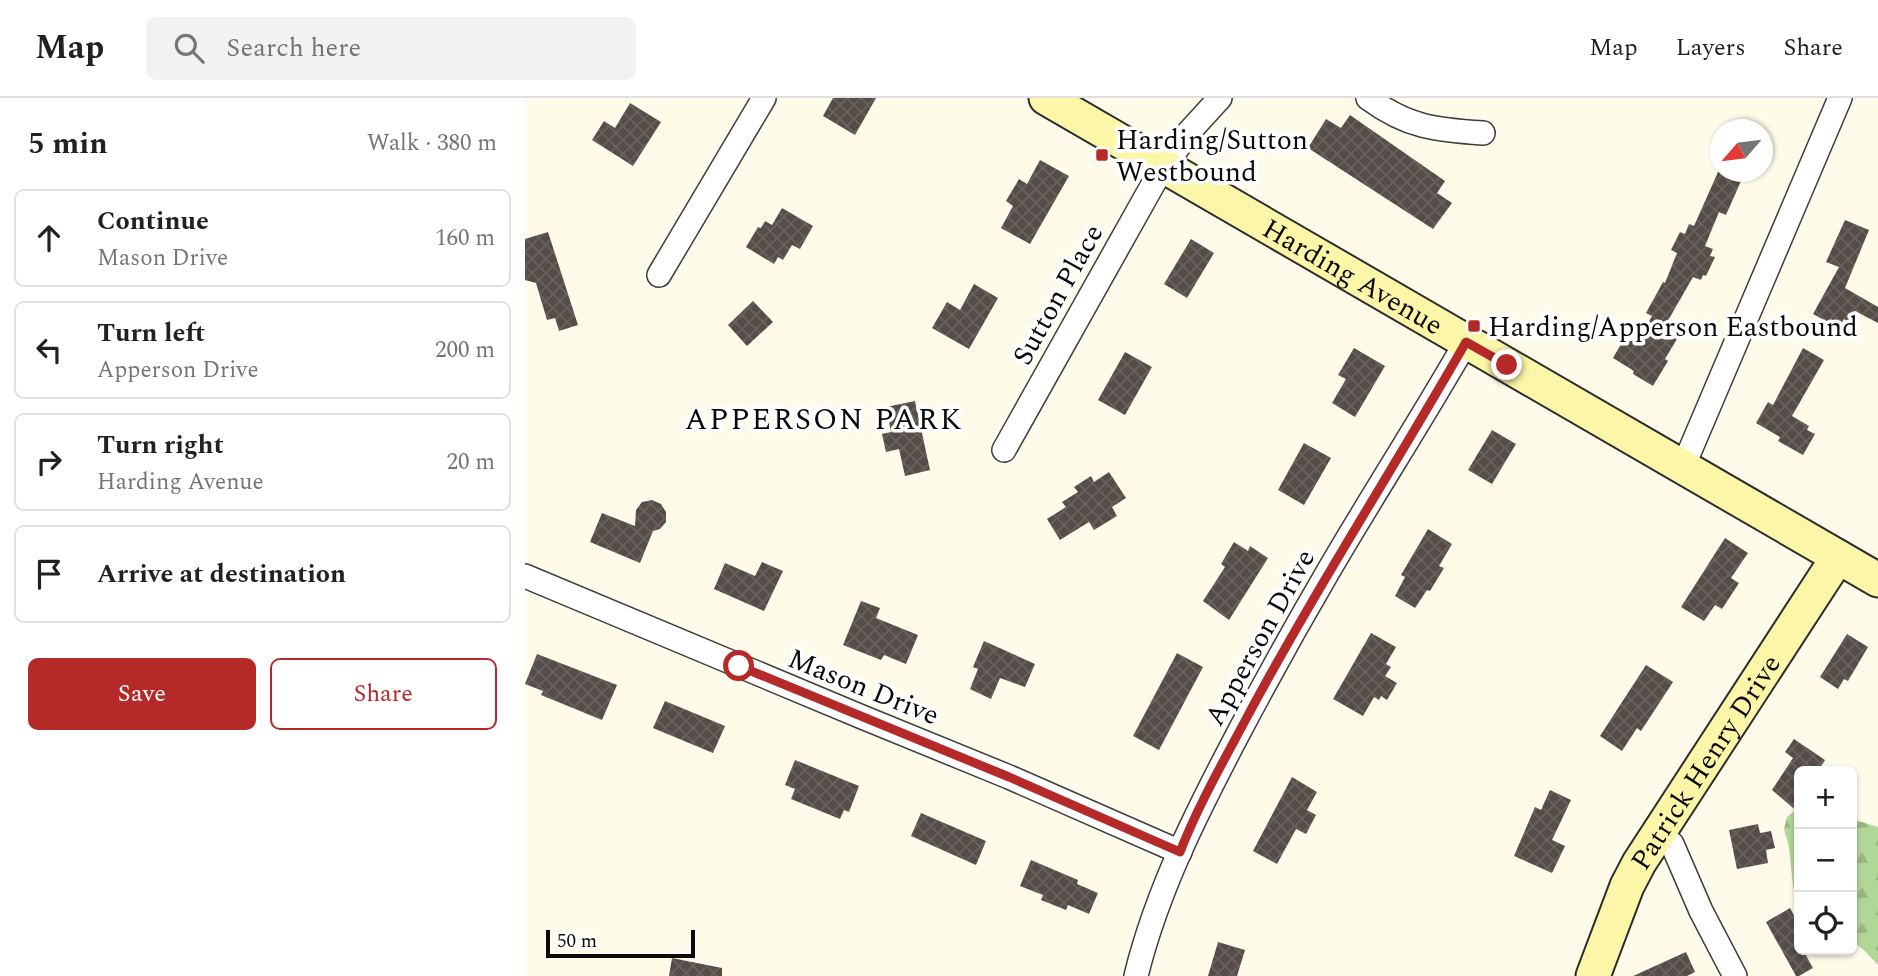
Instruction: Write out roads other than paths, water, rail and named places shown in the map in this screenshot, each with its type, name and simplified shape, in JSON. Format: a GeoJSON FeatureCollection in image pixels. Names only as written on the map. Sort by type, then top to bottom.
{"type":"FeatureCollection","features":[{"type":"Feature","properties":{"kind":"main road","name":"Harding Avenue"},"geometry":{"type":"LineString","coordinates":[[1046,98],[1878,580]]}},
{"type":"Feature","properties":{"kind":"main road","name":"Patrick Henry Drive"},"geometry":{"type":"LineString","coordinates":[[1593,976],[1627,886],[1659,832],[1839,557]]}},
{"type":"Feature","properties":{"kind":"street"},"geometry":{"type":"LineString","coordinates":[[659,275],[764,98]]}},
{"type":"Feature","properties":{"kind":"street","name":"Sutton Place"},"geometry":{"type":"LineString","coordinates":[[1004,450],[1164,167],[1188,133],[1220,98]]}},
{"type":"Feature","properties":{"kind":"street"},"geometry":{"type":"LineString","coordinates":[[1368,98],[1401,119],[1420,126],[1445,131],[1483,133]]}},
{"type":"Feature","properties":{"kind":"street"},"geometry":{"type":"LineString","coordinates":[[1683,467],[1840,98]]}},
{"type":"Feature","properties":{"kind":"street","name":"Apperson Drive"},"geometry":{"type":"LineString","coordinates":[[1136,976],[1150,930],[1203,800],[1330,569],[1466,342]]}},
{"type":"Feature","properties":{"kind":"street","name":"Mason Drive"},"geometry":{"type":"LineString","coordinates":[[525,576],[1009,777],[1180,852]]}},
{"type":"Feature","properties":{"kind":"street"},"geometry":{"type":"LineString","coordinates":[[1659,832],[1672,844],[1701,911],[1735,976]]}},
{"type":"Feature","properties":{"kind":"place","name":"Harding/Sutton Westbound"},"geometry":{"type":"Point","coordinates":[1102,155]}},
{"type":"Feature","properties":{"kind":"place","name":"Harding/Apperson Eastbound"},"geometry":{"type":"Point","coordinates":[1474,326]}},
{"type":"Feature","properties":{"kind":"district","name":"APPERSON PARK"},"geometry":{"type":"Point","coordinates":[824,419]}}]}
